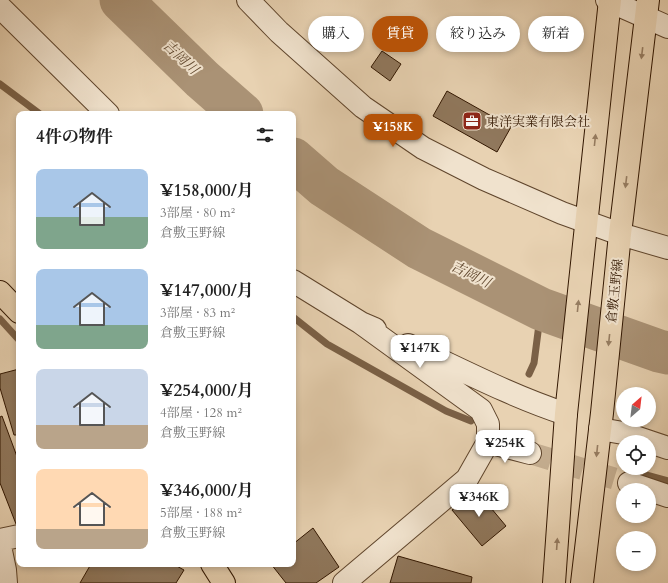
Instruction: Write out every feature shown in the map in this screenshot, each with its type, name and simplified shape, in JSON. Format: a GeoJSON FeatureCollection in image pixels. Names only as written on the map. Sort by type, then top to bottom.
{"type":"FeatureCollection","features":[{"type":"Feature","properties":{"kind":"main road"},"geometry":{"type":"LineString","coordinates":[[554,583],[567,407],[609,0]]}},
{"type":"Feature","properties":{"kind":"main road","name":"倉敷玉野線"},"geometry":{"type":"LineString","coordinates":[[582,583],[601,421],[619,239],[648,9]]}},
{"type":"Feature","properties":{"kind":"main road"},"geometry":{"type":"LineString","coordinates":[[0,292],[16,309]]}},
{"type":"Feature","properties":{"kind":"main road"},"geometry":{"type":"LineString","coordinates":[[214,567],[224,583]]}},
{"type":"Feature","properties":{"kind":"street"},"geometry":{"type":"LineString","coordinates":[[248,0],[279,32],[363,107],[423,148],[484,179],[562,213],[586,228],[619,239],[643,240],[668,248]]}},
{"type":"Feature","properties":{"kind":"street"},"geometry":{"type":"LineString","coordinates":[[609,0],[648,9],[668,27]]}},
{"type":"Feature","properties":{"kind":"street"},"geometry":{"type":"LineString","coordinates":[[0,7],[105,111]]}},
{"type":"Feature","properties":{"kind":"street"},"geometry":{"type":"LineString","coordinates":[[296,283],[361,323],[481,410],[488,424],[488,442],[467,479],[344,583]]}},
{"type":"Feature","properties":{"kind":"street"},"geometry":{"type":"LineString","coordinates":[[361,323],[543,407],[567,407]]}},
{"type":"Feature","properties":{"kind":"street"},"geometry":{"type":"LineString","coordinates":[[601,421],[623,433],[668,448]]}},
{"type":"Feature","properties":{"kind":"street"},"geometry":{"type":"LineString","coordinates":[[488,442],[530,453]]}},
{"type":"Feature","properties":{"kind":"street"},"geometry":{"type":"LineString","coordinates":[[656,492],[668,496]]}},
{"type":"Feature","properties":{"kind":"street"},"geometry":{"type":"LineString","coordinates":[[0,540],[16,537]]}},
{"type":"Feature","properties":{"kind":"street"},"geometry":{"type":"LineString","coordinates":[[0,546],[6,583]]}},
{"type":"Feature","properties":{"kind":"building"},"geometry":{"type":"Polygon","coordinates":[[[381,52],[401,64],[390,81],[371,67],[381,52]]]}},
{"type":"Feature","properties":{"kind":"building","name":"東洋実業有限会社"},"geometry":{"type":"Polygon","coordinates":[[[447,91],[511,127],[497,152],[433,116],[447,91]]]}},
{"type":"Feature","properties":{"kind":"building"},"geometry":{"type":"Polygon","coordinates":[[[16,370],[16,435],[14,435],[0,388],[0,374],[16,370]]]}},
{"type":"Feature","properties":{"kind":"building"},"geometry":{"type":"Polygon","coordinates":[[[2,416],[16,454],[16,524],[0,483],[0,417],[2,416]]]}},
{"type":"Feature","properties":{"kind":"building"},"geometry":{"type":"Polygon","coordinates":[[[476,490],[506,526],[482,546],[452,510],[476,490]]]}},
{"type":"Feature","properties":{"kind":"building"},"geometry":{"type":"Polygon","coordinates":[[[313,528],[339,567],[316,583],[286,583],[273,567],[296,567],[296,542],[313,528]]]}},
{"type":"Feature","properties":{"kind":"building"},"geometry":{"type":"Polygon","coordinates":[[[398,556],[472,577],[471,583],[390,583],[398,556]]]}},
{"type":"Feature","properties":{"kind":"building"},"geometry":{"type":"Polygon","coordinates":[[[89,567],[178,567],[184,570],[176,583],[80,583],[89,567]]]}},
{"type":"Feature","properties":{"kind":"waterway","name":"吉岡川"},"geometry":{"type":"LineString","coordinates":[[121,0],[202,79],[239,111]]}},
{"type":"Feature","properties":{"kind":"waterway"},"geometry":{"type":"LineString","coordinates":[[0,84],[36,111]]}},
{"type":"Feature","properties":{"kind":"waterway","name":"吉岡川"},"geometry":{"type":"LineString","coordinates":[[296,162],[324,186],[419,248],[541,309],[668,353]]}},
{"type":"Feature","properties":{"kind":"waterway"},"geometry":{"type":"LineString","coordinates":[[529,374],[534,363],[541,309]]}},
{"type":"Feature","properties":{"kind":"waterway"},"geometry":{"type":"LineString","coordinates":[[0,319],[16,337]]}},
{"type":"Feature","properties":{"kind":"waterway"},"geometry":{"type":"LineString","coordinates":[[296,319],[327,344],[446,411],[471,421]]}},
{"type":"Feature","properties":{"kind":"waterway"},"geometry":{"type":"LineString","coordinates":[[508,435],[530,442]]}},
{"type":"Feature","properties":{"kind":"waterway"},"geometry":{"type":"LineString","coordinates":[[646,475],[668,481]]}},
{"type":"Feature","properties":{"kind":"tunnel"},"geometry":{"type":"LineString","coordinates":[[530,453],[629,483]]}},
{"type":"Feature","properties":{"kind":"place","name":"東洋実業有限会社"},"geometry":{"type":"Point","coordinates":[472,121]}}]}
